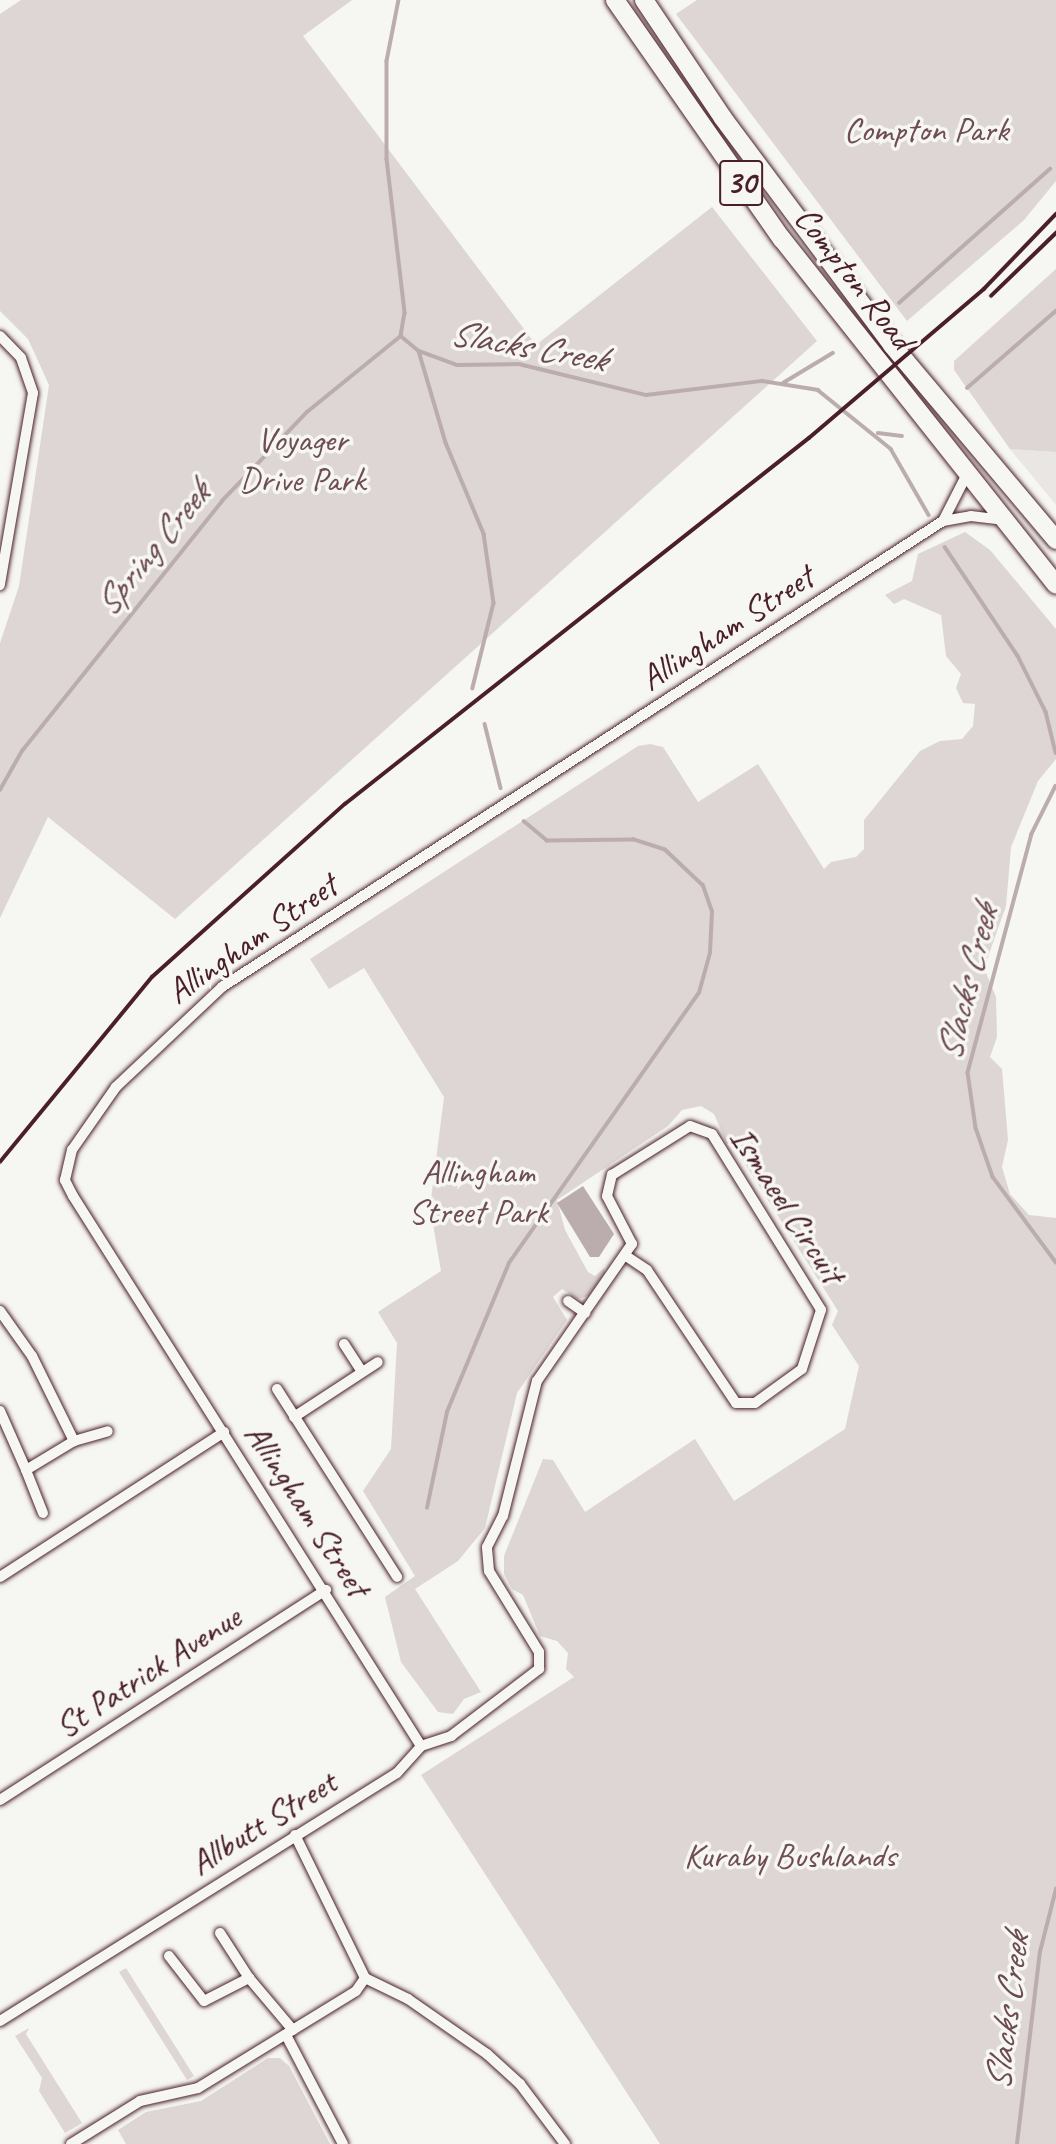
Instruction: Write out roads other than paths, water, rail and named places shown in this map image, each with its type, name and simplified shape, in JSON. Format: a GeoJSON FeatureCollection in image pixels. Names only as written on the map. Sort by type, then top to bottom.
{"type":"FeatureCollection","features":[{"type":"Feature","properties":{"kind":"main road","name":"Compton Road"},"geometry":{"type":"LineString","coordinates":[[615,0],[752,199],[1056,585]]}},
{"type":"Feature","properties":{"kind":"main road","name":"Compton Road"},"geometry":{"type":"LineString","coordinates":[[644,0],[750,154],[906,363],[1056,540]]}},
{"type":"Feature","properties":{"kind":"main road"},"geometry":{"type":"LineString","coordinates":[[750,154],[761,189],[752,199]]}},
{"type":"Feature","properties":{"kind":"street"},"geometry":{"type":"LineString","coordinates":[[0,336],[22,358],[33,393],[14,521],[0,557],[0,585]]}},
{"type":"Feature","properties":{"kind":"street"},"geometry":{"type":"LineString","coordinates":[[943,521],[967,474]]}},
{"type":"Feature","properties":{"kind":"street","name":"Allingham Street"},"geometry":{"type":"LineString","coordinates":[[421,1746],[326,1590],[65,1180],[76,1143],[116,1087],[222,986],[943,521],[971,516],[1003,520]]}},
{"type":"Feature","properties":{"kind":"street","name":"Ismaeel Circuit"},"geometry":{"type":"LineString","coordinates":[[690,1126],[703,1127],[817,1300],[821,1320],[802,1369],[755,1403],[736,1404],[647,1270],[626,1256],[630,1232],[607,1196],[606,1184],[690,1126]]}},
{"type":"Feature","properties":{"kind":"street"},"geometry":{"type":"LineString","coordinates":[[568,1301],[585,1313],[626,1256]]}},
{"type":"Feature","properties":{"kind":"street"},"geometry":{"type":"LineString","coordinates":[[0,1311],[32,1356],[74,1441]]}},
{"type":"Feature","properties":{"kind":"street","name":"Allbutt Street"},"geometry":{"type":"LineString","coordinates":[[0,2021],[397,1773],[421,1746],[451,1736],[533,1676],[542,1662],[486,1560],[502,1516],[528,1399],[585,1313]]}},
{"type":"Feature","properties":{"kind":"street"},"geometry":{"type":"LineString","coordinates":[[344,1344],[362,1372]]}},
{"type":"Feature","properties":{"kind":"street"},"geometry":{"type":"LineString","coordinates":[[294,1417],[377,1362]]}},
{"type":"Feature","properties":{"kind":"street"},"geometry":{"type":"LineString","coordinates":[[276,1389],[397,1577]]}},
{"type":"Feature","properties":{"kind":"street"},"geometry":{"type":"LineString","coordinates":[[0,1412],[43,1513]]}},
{"type":"Feature","properties":{"kind":"street"},"geometry":{"type":"LineString","coordinates":[[26,1470],[74,1441],[108,1431]]}},
{"type":"Feature","properties":{"kind":"street"},"geometry":{"type":"LineString","coordinates":[[0,1577],[224,1432]]}},
{"type":"Feature","properties":{"kind":"street","name":"St Patrick Avenue"},"geometry":{"type":"LineString","coordinates":[[0,1800],[326,1590]]}},
{"type":"Feature","properties":{"kind":"street"},"geometry":{"type":"LineString","coordinates":[[295,1835],[365,1978],[408,1999],[487,2053],[520,2084],[565,2144]]}},
{"type":"Feature","properties":{"kind":"street"},"geometry":{"type":"LineString","coordinates":[[220,1933],[249,1978],[290,2032],[343,2144]]}},
{"type":"Feature","properties":{"kind":"street"},"geometry":{"type":"LineString","coordinates":[[169,1956],[204,2001],[249,1978]]}},
{"type":"Feature","properties":{"kind":"street"},"geometry":{"type":"LineString","coordinates":[[71,2144],[140,2101],[198,2088],[356,1991],[365,1978]]}},
{"type":"Feature","properties":{"kind":"waterway","name":"Slacks Creek"},"geometry":{"type":"LineString","coordinates":[[399,0],[387,61],[387,159],[405,313],[401,336],[419,351],[457,365],[519,364],[646,395],[762,381],[818,390],[891,449],[929,515]]}},
{"type":"Feature","properties":{"kind":"waterway"},"geometry":{"type":"LineString","coordinates":[[899,303],[1050,169]]}},
{"type":"Feature","properties":{"kind":"waterway"},"geometry":{"type":"LineString","coordinates":[[967,388],[1056,311]]}},
{"type":"Feature","properties":{"kind":"waterway","name":"Spring Creek"},"geometry":{"type":"LineString","coordinates":[[0,790],[22,751],[222,501],[307,412],[401,336]]}},
{"type":"Feature","properties":{"kind":"waterway"},"geometry":{"type":"LineString","coordinates":[[419,351],[446,443],[484,534],[494,603],[473,688]]}},
{"type":"Feature","properties":{"kind":"waterway"},"geometry":{"type":"LineString","coordinates":[[783,383],[833,353]]}},
{"type":"Feature","properties":{"kind":"waterway"},"geometry":{"type":"LineString","coordinates":[[878,433],[902,436]]}},
{"type":"Feature","properties":{"kind":"waterway","name":"Slacks Creek"},"geometry":{"type":"LineString","coordinates":[[945,547],[1018,656],[1046,712],[1056,753]]}},
{"type":"Feature","properties":{"kind":"waterway"},"geometry":{"type":"LineString","coordinates":[[485,724],[501,788]]}},
{"type":"Feature","properties":{"kind":"waterway","name":"Slacks Creek"},"geometry":{"type":"LineString","coordinates":[[1056,786],[1032,834],[968,1073],[976,1128],[993,1177],[1056,1262]]}},
{"type":"Feature","properties":{"kind":"waterway"},"geometry":{"type":"LineString","coordinates":[[427,1508],[447,1412],[509,1263],[699,993],[710,953],[712,912],[703,886],[665,850],[634,840],[547,841],[524,822]]}},
{"type":"Feature","properties":{"kind":"waterway","name":"Slacks Creek"},"geometry":{"type":"LineString","coordinates":[[1017,2144],[1040,1952],[1056,1889]]}},
{"type":"Feature","properties":{"kind":"railway"},"geometry":{"type":"LineString","coordinates":[[0,1162],[152,977],[345,804],[809,438],[984,289],[1056,214]]}},
{"type":"Feature","properties":{"kind":"railway"},"geometry":{"type":"LineString","coordinates":[[991,296],[1056,233]]}},
{"type":"Feature","properties":{"kind":"park label","name":"Compton Park"},"geometry":{"type":"Point","coordinates":[926,130]}},
{"type":"Feature","properties":{"kind":"park label","name":"Voyager Drive Park"},"geometry":{"type":"Point","coordinates":[302,460]}},
{"type":"Feature","properties":{"kind":"park label","name":"Allingham Street Park"},"geometry":{"type":"Point","coordinates":[478,1192]}},
{"type":"Feature","properties":{"kind":"park label","name":"Kuraby Bushlands"},"geometry":{"type":"Point","coordinates":[790,1856]}}]}
